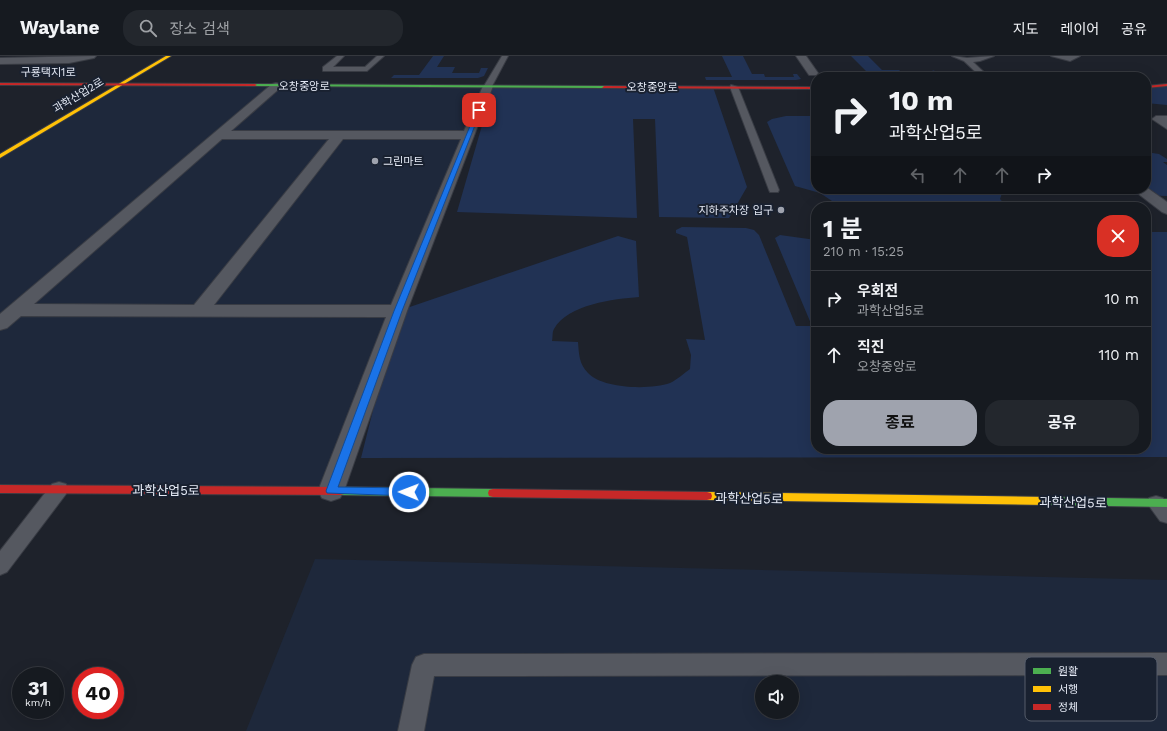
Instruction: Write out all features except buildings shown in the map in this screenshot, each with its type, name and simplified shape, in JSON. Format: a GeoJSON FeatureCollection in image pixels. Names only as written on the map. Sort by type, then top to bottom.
{"type":"FeatureCollection","features":[{"type":"Feature","properties":{"kind":"street"},"geometry":{"type":"LineString","coordinates":[[0,61],[69,60],[91,56]]}},
{"type":"Feature","properties":{"kind":"street","name":"과학산업2로"},"geometry":{"type":"LineString","coordinates":[[0,156],[169,56]]}},
{"type":"Feature","properties":{"kind":"street"},"geometry":{"type":"LineString","coordinates":[[801,56],[812,72]]}},
{"type":"Feature","properties":{"kind":"street","name":"구룡택지1로"},"geometry":{"type":"LineString","coordinates":[[0,84],[119,85]]}},
{"type":"Feature","properties":{"kind":"street","name":"오창중앙로"},"geometry":{"type":"LineString","coordinates":[[119,85],[811,88]]}},
{"type":"Feature","properties":{"kind":"street"},"geometry":{"type":"LineString","coordinates":[[1151,87],[1167,85]]}},
{"type":"Feature","properties":{"kind":"street"},"geometry":{"type":"LineString","coordinates":[[0,324],[276,86]]}},
{"type":"Feature","properties":{"kind":"street"},"geometry":{"type":"LineString","coordinates":[[331,491],[398,311],[488,86]]}},
{"type":"Feature","properties":{"kind":"street"},"geometry":{"type":"LineString","coordinates":[[218,135],[469,135]]}},
{"type":"Feature","properties":{"kind":"street"},"geometry":{"type":"LineString","coordinates":[[200,310],[339,135]]}},
{"type":"Feature","properties":{"kind":"street"},"geometry":{"type":"LineString","coordinates":[[1147,194],[1166,207]]}},
{"type":"Feature","properties":{"kind":"street"},"geometry":{"type":"LineString","coordinates":[[16,310],[398,311]]}},
{"type":"Feature","properties":{"kind":"street","name":"과학산업5로"},"geometry":{"type":"LineString","coordinates":[[0,489],[331,491],[1163,507]]}},
{"type":"Feature","properties":{"kind":"lane"},"geometry":{"type":"LineString","coordinates":[[341,56],[326,69],[367,69],[381,56]]}},
{"type":"Feature","properties":{"kind":"lane"},"geometry":{"type":"LineString","coordinates":[[488,86],[505,56]]}},
{"type":"Feature","properties":{"kind":"lane"},"geometry":{"type":"LineString","coordinates":[[954,56],[966,60],[978,60],[991,56]]}},
{"type":"Feature","properties":{"kind":"lane"},"geometry":{"type":"LineString","coordinates":[[1054,56],[1070,59],[1077,56]]}},
{"type":"Feature","properties":{"kind":"lane"},"geometry":{"type":"LineString","coordinates":[[966,60],[979,72]]}},
{"type":"Feature","properties":{"kind":"lane"},"geometry":{"type":"LineString","coordinates":[[734,87],[774,190]]}},
{"type":"Feature","properties":{"kind":"lane"},"geometry":{"type":"LineString","coordinates":[[1167,119],[1156,119],[1167,126]]}},
{"type":"Feature","properties":{"kind":"lane"},"geometry":{"type":"LineString","coordinates":[[0,566],[59,489]]}},
{"type":"Feature","properties":{"kind":"lane"},"geometry":{"type":"LineString","coordinates":[[412,731],[424,665],[1025,664]]}},
{"type":"Feature","properties":{"kind":"lane"},"geometry":{"type":"LineString","coordinates":[[1157,664],[1167,664]]}},
{"type":"Feature","properties":{"kind":"shaded area"},"geometry":{"type":"Polygon","coordinates":[[[433,56],[444,56],[437,67],[455,67],[452,73],[479,73],[481,68],[488,68],[484,76],[478,78],[391,78],[394,75],[419,75],[433,56]]]}},
{"type":"Feature","properties":{"kind":"shaded area"},"geometry":{"type":"Polygon","coordinates":[[[722,56],[743,56],[752,74],[764,74],[765,77],[794,77],[793,74],[797,74],[801,79],[706,80],[705,77],[732,77],[722,56]]]}},
{"type":"Feature","properties":{"kind":"shaded area"},"geometry":{"type":"Polygon","coordinates":[[[851,56],[868,56],[882,70],[899,70],[901,72],[867,72],[851,56]]]}},
{"type":"Feature","properties":{"kind":"shaded area"},"geometry":{"type":"Polygon","coordinates":[[[119,85],[488,86],[331,491],[0,488],[0,155],[119,85]]]}},
{"type":"Feature","properties":{"kind":"shaded area"},"geometry":{"type":"Polygon","coordinates":[[[488,86],[713,87],[747,187],[729,218],[659,217],[655,119],[633,119],[637,218],[457,212],[483,122],[474,122],[488,86]]]}},
{"type":"Feature","properties":{"kind":"shaded area"},"geometry":{"type":"Polygon","coordinates":[[[1151,87],[1167,87],[1167,105],[1151,103],[1151,87]]]}},
{"type":"Feature","properties":{"kind":"shaded area"},"geometry":{"type":"Polygon","coordinates":[[[786,116],[811,116],[811,190],[795,186],[767,122],[772,119],[786,116]]]}},
{"type":"Feature","properties":{"kind":"shaded area"},"geometry":{"type":"Polygon","coordinates":[[[1151,153],[1159,154],[1167,159],[1167,162],[1163,162],[1167,165],[1167,196],[1106,194],[1151,194],[1151,153]]]}},
{"type":"Feature","properties":{"kind":"shaded area"},"geometry":{"type":"Polygon","coordinates":[[[822,194],[1002,194],[1000,199],[1003,202],[834,202],[822,194]]]}},
{"type":"Feature","properties":{"kind":"shaded area"},"geometry":{"type":"Polygon","coordinates":[[[682,227],[746,228],[754,230],[759,235],[796,326],[811,326],[811,454],[1151,454],[1151,232],[1167,232],[1167,457],[361,458],[398,311],[618,236],[636,241],[639,297],[605,301],[580,308],[561,321],[554,329],[552,341],[578,342],[580,359],[585,370],[595,378],[604,382],[627,387],[651,387],[670,383],[678,378],[690,369],[691,355],[686,339],[705,340],[687,237],[676,233],[676,230],[682,227]]]}},
{"type":"Feature","properties":{"kind":"shaded area"},"geometry":{"type":"Polygon","coordinates":[[[780,235],[811,239],[811,324],[775,238],[780,235]]]}},
{"type":"Feature","properties":{"kind":"shaded area"},"geometry":{"type":"Polygon","coordinates":[[[315,559],[1167,580],[1167,731],[246,731],[315,559]]]}},
{"type":"Feature","properties":{"kind":"traffic: fast"},"geometry":{"type":"LineString","coordinates":[[255,85],[604,87]]}},
{"type":"Feature","properties":{"kind":"traffic: fast"},"geometry":{"type":"LineString","coordinates":[[340,491],[493,493]]}},
{"type":"Feature","properties":{"kind":"traffic: fast"},"geometry":{"type":"LineString","coordinates":[[1047,501],[1167,503]]}},
{"type":"Feature","properties":{"kind":"traffic: slow"},"geometry":{"type":"LineString","coordinates":[[0,156],[169,56]]}},
{"type":"Feature","properties":{"kind":"traffic: slow"},"geometry":{"type":"LineString","coordinates":[[707,496],[1047,501]]}},
{"type":"Feature","properties":{"kind":"traffic: jam"},"geometry":{"type":"LineString","coordinates":[[0,84],[255,85]]}},
{"type":"Feature","properties":{"kind":"traffic: jam"},"geometry":{"type":"LineString","coordinates":[[1151,87],[1167,85]]}},
{"type":"Feature","properties":{"kind":"traffic: jam"},"geometry":{"type":"LineString","coordinates":[[604,87],[811,88]]}},
{"type":"Feature","properties":{"kind":"traffic: jam"},"geometry":{"type":"LineString","coordinates":[[0,489],[340,491]]}},
{"type":"Feature","properties":{"kind":"traffic: jam"},"geometry":{"type":"LineString","coordinates":[[493,493],[707,496]]}},
{"type":"Feature","properties":{"kind":"place","name":"그린마트"},"geometry":{"type":"Point","coordinates":[375,161]}},
{"type":"Feature","properties":{"kind":"place","name":"지하주차장 입구"},"geometry":{"type":"Point","coordinates":[781,210]}},
{"type":"Feature","properties":{"kind":"route"},"geometry":{"type":"LineString","coordinates":[[409,492],[331,491],[398,311],[479,110]]}}]}
